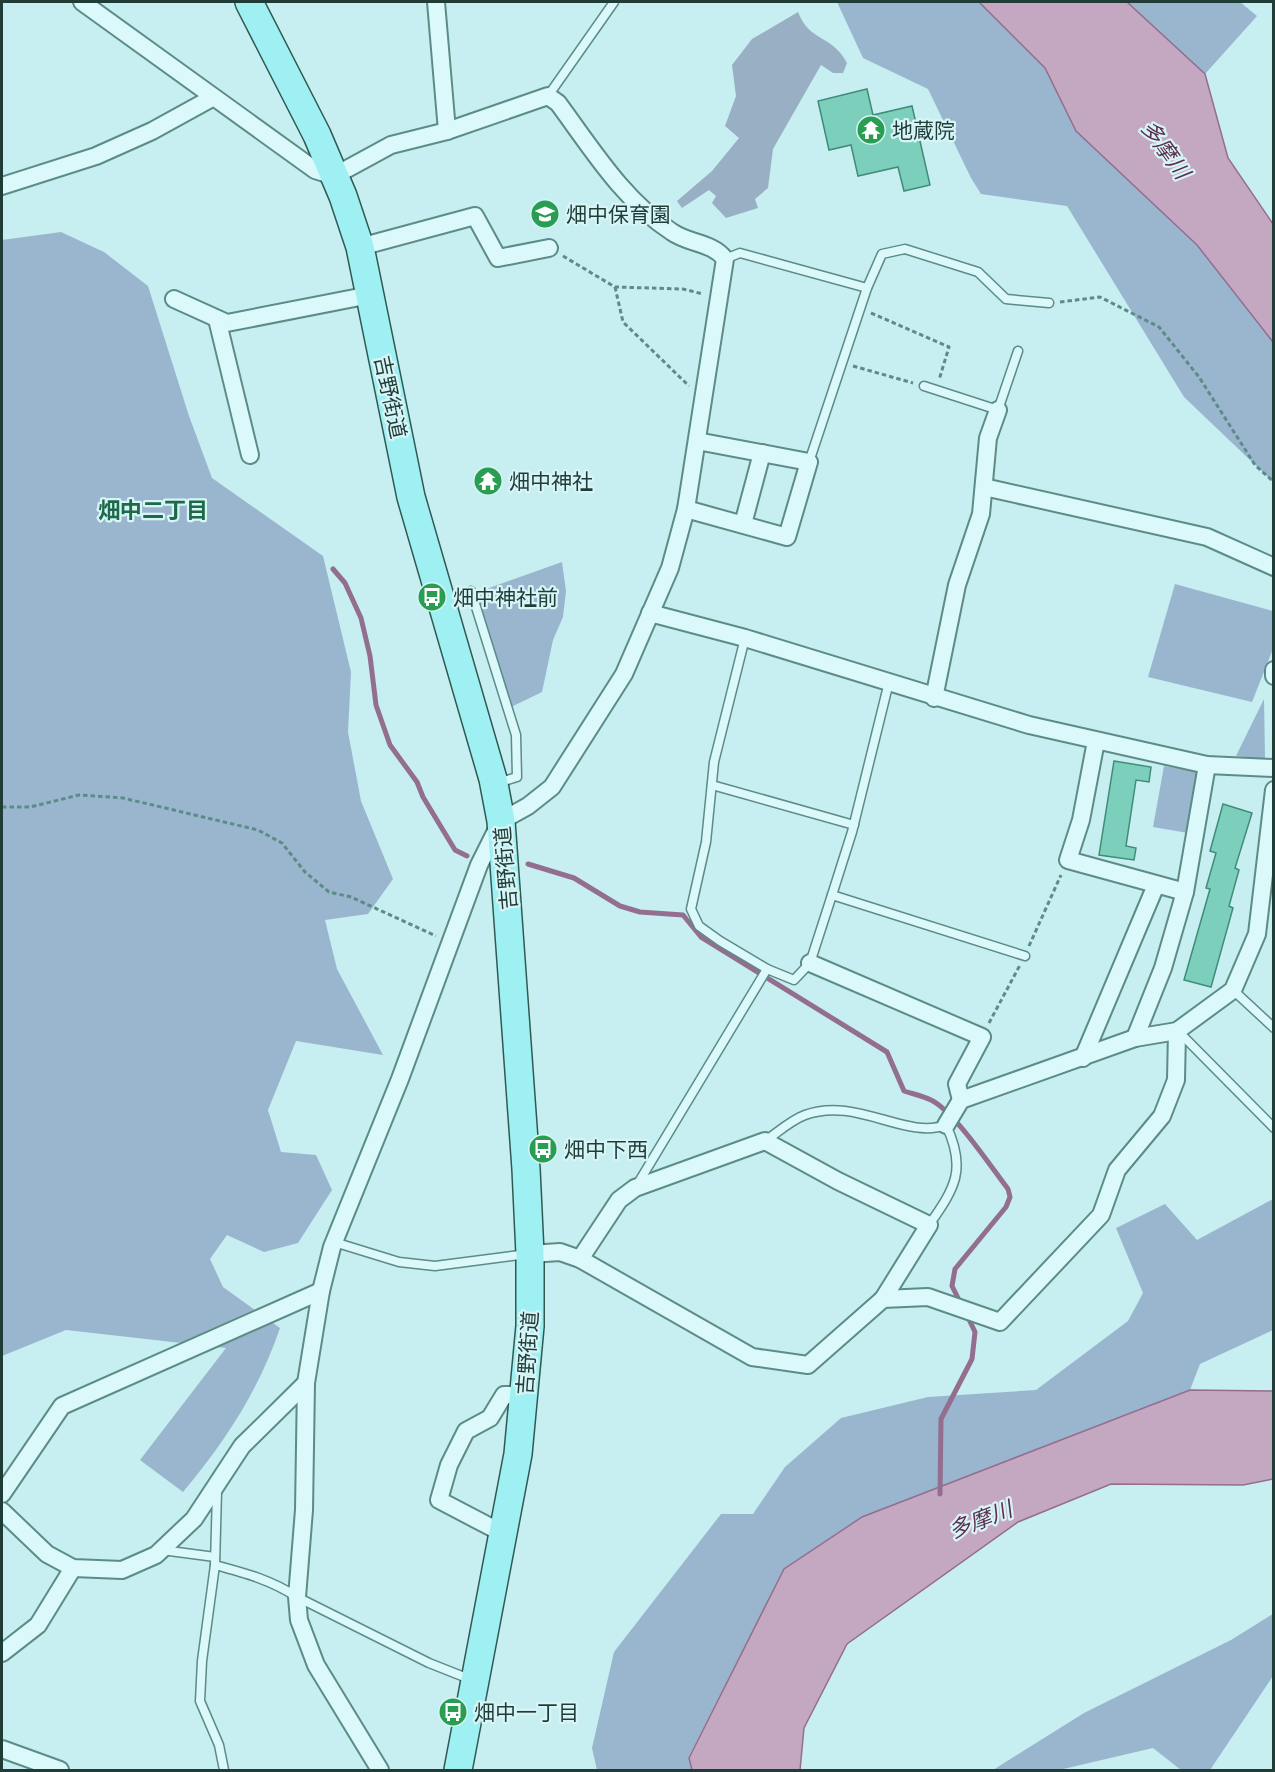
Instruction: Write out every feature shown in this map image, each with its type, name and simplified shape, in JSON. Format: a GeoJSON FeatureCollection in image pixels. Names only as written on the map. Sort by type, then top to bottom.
{"type":"FeatureCollection","features":[{"type":"Feature","properties":{"kind":"main road","name":"吉野街道"},"geometry":{"type":"LineString","coordinates":[[249,2],[312,125],[334,176],[360,247],[411,497],[494,783],[501,821],[511,934],[530,1254],[530,1326],[524,1395],[504,1534],[458,1770]]}},
{"type":"Feature","properties":{"kind":"street"},"geometry":{"type":"LineString","coordinates":[[82,2],[212,98],[315,170],[334,176],[391,145],[447,131],[548,96],[558,103],[617,184],[673,233],[718,250],[725,259],[686,509],[670,568],[624,674],[552,787],[528,806],[501,821],[479,865],[400,1079],[334,1242],[321,1291],[306,1383],[304,1510],[297,1597],[299,1620],[316,1665],[380,1770]]}},
{"type":"Feature","properties":{"kind":"street"},"geometry":{"type":"LineString","coordinates":[[436,2],[447,131]]}},
{"type":"Feature","properties":{"kind":"street"},"geometry":{"type":"LineString","coordinates":[[2,186],[96,156],[152,131],[212,98]]}},
{"type":"Feature","properties":{"kind":"street"},"geometry":{"type":"LineString","coordinates":[[360,247],[475,216],[498,258],[549,248]]}},
{"type":"Feature","properties":{"kind":"street"},"geometry":{"type":"LineString","coordinates":[[174,299],[227,323],[370,295]]}},
{"type":"Feature","properties":{"kind":"street"},"geometry":{"type":"LineString","coordinates":[[217,319],[250,455]]}},
{"type":"Feature","properties":{"kind":"street"},"geometry":{"type":"LineString","coordinates":[[934,698],[957,585],[981,514],[988,438],[998,410]]}},
{"type":"Feature","properties":{"kind":"street"},"geometry":{"type":"LineString","coordinates":[[686,509],[787,537],[809,462],[697,441]]}},
{"type":"Feature","properties":{"kind":"street"},"geometry":{"type":"LineString","coordinates":[[743,524],[762,453]]}},
{"type":"Feature","properties":{"kind":"street"},"geometry":{"type":"LineString","coordinates":[[984,487],[1207,537],[1274,567]]}},
{"type":"Feature","properties":{"kind":"street"},"geometry":{"type":"LineString","coordinates":[[650,613],[745,638],[890,682],[934,698],[1096,741],[1207,765],[1274,768]]}},
{"type":"Feature","properties":{"kind":"street"},"geometry":{"type":"LineString","coordinates":[[1274,670],[1274,676]]}},
{"type":"Feature","properties":{"kind":"street"},"geometry":{"type":"LineString","coordinates":[[1096,741],[1082,820],[1068,860],[1185,892]]}},
{"type":"Feature","properties":{"kind":"street"},"geometry":{"type":"LineString","coordinates":[[1135,1038],[1163,968],[1185,892],[1207,765]]}},
{"type":"Feature","properties":{"kind":"street"},"geometry":{"type":"LineString","coordinates":[[946,1125],[961,1100],[1135,1038],[1178,1031],[1233,990],[1257,934],[1274,790]]}},
{"type":"Feature","properties":{"kind":"street"},"geometry":{"type":"LineString","coordinates":[[1083,1058],[1156,885]]}},
{"type":"Feature","properties":{"kind":"street"},"geometry":{"type":"LineString","coordinates":[[810,963],[982,1036],[957,1084],[961,1100]]}},
{"type":"Feature","properties":{"kind":"street"},"geometry":{"type":"LineString","coordinates":[[883,1299],[928,1297],[1000,1322],[1101,1215],[1116,1170],[1162,1116],[1176,1080],[1178,1031]]}},
{"type":"Feature","properties":{"kind":"street"},"geometry":{"type":"LineString","coordinates":[[530,1254],[560,1252],[580,1259],[752,1357],[808,1365],[883,1299],[929,1225],[838,1181],[765,1141],[636,1188],[620,1200],[580,1259]]}},
{"type":"Feature","properties":{"kind":"street"},"geometry":{"type":"LineString","coordinates":[[2,1494],[62,1406],[321,1291]]}},
{"type":"Feature","properties":{"kind":"street"},"geometry":{"type":"LineString","coordinates":[[2,1512],[47,1554],[73,1569],[122,1569],[162,1550],[194,1519],[242,1446],[306,1383]]}},
{"type":"Feature","properties":{"kind":"street"},"geometry":{"type":"LineString","coordinates":[[504,1534],[439,1500],[449,1465],[466,1431],[490,1418],[504,1395],[524,1395]]}},
{"type":"Feature","properties":{"kind":"street"},"geometry":{"type":"LineString","coordinates":[[3,1649],[38,1625],[73,1569]]}},
{"type":"Feature","properties":{"kind":"street"},"geometry":{"type":"LineString","coordinates":[[2,1749],[60,1770]]}},
{"type":"Feature","properties":{"kind":"lane"},"geometry":{"type":"LineString","coordinates":[[548,96],[614,2]]}},
{"type":"Feature","properties":{"kind":"lane"},"geometry":{"type":"LineString","coordinates":[[809,462],[867,288],[882,254],[905,249],[978,272],[1006,299],[1049,303]]}},
{"type":"Feature","properties":{"kind":"lane"},"geometry":{"type":"LineString","coordinates":[[725,259],[740,253],[867,288]]}},
{"type":"Feature","properties":{"kind":"lane"},"geometry":{"type":"LineString","coordinates":[[924,386],[998,410],[1018,351]]}},
{"type":"Feature","properties":{"kind":"lane"},"geometry":{"type":"LineString","coordinates":[[471,591],[516,735],[517,777],[494,783]]}},
{"type":"Feature","properties":{"kind":"lane"},"geometry":{"type":"LineString","coordinates":[[745,638],[714,762],[706,842],[691,909],[699,926],[767,969],[794,980],[810,963],[832,895],[854,825],[890,682]]}},
{"type":"Feature","properties":{"kind":"lane"},"geometry":{"type":"LineString","coordinates":[[712,785],[854,825]]}},
{"type":"Feature","properties":{"kind":"lane"},"geometry":{"type":"LineString","coordinates":[[832,895],[1025,956]]}},
{"type":"Feature","properties":{"kind":"lane"},"geometry":{"type":"LineString","coordinates":[[636,1188],[767,969]]}},
{"type":"Feature","properties":{"kind":"lane"},"geometry":{"type":"LineString","coordinates":[[1233,990],[1274,1028]]}},
{"type":"Feature","properties":{"kind":"lane"},"geometry":{"type":"LineString","coordinates":[[1178,1031],[1274,1128]]}},
{"type":"Feature","properties":{"kind":"lane"},"geometry":{"type":"LineString","coordinates":[[765,1141],[804,1115],[835,1110],[876,1116],[932,1131],[946,1125],[957,1148],[953,1191],[929,1225]]}},
{"type":"Feature","properties":{"kind":"lane"},"geometry":{"type":"LineString","coordinates":[[334,1242],[399,1262],[435,1266],[530,1254]]}},
{"type":"Feature","properties":{"kind":"lane"},"geometry":{"type":"LineString","coordinates":[[217,1485],[215,1561],[202,1661],[200,1701],[219,1745],[224,1770]]}},
{"type":"Feature","properties":{"kind":"lane"},"geometry":{"type":"LineString","coordinates":[[162,1550],[215,1561],[277,1584],[297,1597],[429,1663],[476,1680]]}},
{"type":"Feature","properties":{"kind":"path"},"geometry":{"type":"LineString","coordinates":[[549,248],[615,287],[683,289],[719,298]]}},
{"type":"Feature","properties":{"kind":"path"},"geometry":{"type":"LineString","coordinates":[[615,287],[623,322],[691,388],[702,409]]}},
{"type":"Feature","properties":{"kind":"path"},"geometry":{"type":"LineString","coordinates":[[1049,303],[1100,297],[1159,327],[1199,377],[1255,465],[1274,482]]}},
{"type":"Feature","properties":{"kind":"path"},"geometry":{"type":"LineString","coordinates":[[861,309],[949,347],[936,390]]}},
{"type":"Feature","properties":{"kind":"path"},"geometry":{"type":"LineString","coordinates":[[842,364],[924,386]]}},
{"type":"Feature","properties":{"kind":"path"},"geometry":{"type":"LineString","coordinates":[[2,807],[30,807],[80,795],[123,798],[258,830],[282,843],[305,872],[329,892],[351,897],[449,942]]}},
{"type":"Feature","properties":{"kind":"shaded area"},"geometry":{"type":"Polygon","coordinates":[[[837,2],[979,2],[1045,68],[1076,131],[1197,245],[1273,342],[1273,482],[1184,397],[1067,206],[981,194],[928,89],[863,58],[837,2]]]}},
{"type":"Feature","properties":{"kind":"shaded area"},"geometry":{"type":"Polygon","coordinates":[[[1127,2],[1240,2],[1257,16],[1205,74],[1127,2]]]}},
{"type":"Feature","properties":{"kind":"shaded area"},"geometry":{"type":"Polygon","coordinates":[[[798,12],[809,29],[835,47],[841,54],[847,63],[843,73],[833,73],[821,65],[773,149],[768,188],[755,199],[758,208],[726,218],[712,203],[716,196],[709,190],[682,208],[677,201],[712,171],[739,138],[725,126],[736,96],[732,65],[752,39],[798,12]]]}},
{"type":"Feature","properties":{"kind":"shaded area"},"geometry":{"type":"Polygon","coordinates":[[[61,232],[104,252],[148,286],[189,416],[212,478],[323,556],[351,672],[348,732],[361,801],[393,879],[368,914],[325,920],[337,969],[383,1055],[296,1041],[268,1110],[281,1152],[316,1155],[332,1190],[298,1243],[264,1252],[227,1235],[210,1259],[223,1287],[280,1328],[262,1373],[239,1415],[213,1454],[183,1492],[140,1460],[226,1348],[66,1330],[2,1356],[2,240],[61,232]]]}},
{"type":"Feature","properties":{"kind":"shaded area"},"geometry":{"type":"Polygon","coordinates":[[[562,562],[566,591],[563,617],[553,640],[542,692],[509,708],[475,593],[562,562]]]}},
{"type":"Feature","properties":{"kind":"shaded area"},"geometry":{"type":"Polygon","coordinates":[[[1175,584],[1273,611],[1273,649],[1252,702],[1148,677],[1175,584]]]}},
{"type":"Feature","properties":{"kind":"shaded area"},"geometry":{"type":"Polygon","coordinates":[[[1264,699],[1265,759],[1236,756],[1264,699]]]}},
{"type":"Feature","properties":{"kind":"shaded area"},"geometry":{"type":"Polygon","coordinates":[[[1164,766],[1199,772],[1188,833],[1153,827],[1164,766]]]}},
{"type":"Feature","properties":{"kind":"shaded area"},"geometry":{"type":"Polygon","coordinates":[[[1273,1199],[1273,1330],[1200,1364],[1190,1390],[862,1517],[784,1569],[689,1757],[692,1770],[597,1770],[592,1748],[614,1652],[721,1514],[753,1514],[785,1467],[841,1418],[928,1397],[1036,1390],[1128,1321],[1143,1293],[1116,1228],[1165,1204],[1197,1240],[1273,1199]]]}},
{"type":"Feature","properties":{"kind":"shaded area"},"geometry":{"type":"Polygon","coordinates":[[[1273,1614],[1273,1676],[1210,1770],[1181,1770],[1153,1748],[1059,1770],[993,1770],[1084,1713],[1231,1640],[1273,1614]]]}},
{"type":"Feature","properties":{"kind":"water","name":"多摩川"},"geometry":{"type":"Polygon","coordinates":[[[979,2],[1127,2],[1205,74],[1228,158],[1273,224],[1273,342],[1197,245],[1076,131],[1045,68],[979,2]]]}},
{"type":"Feature","properties":{"kind":"water","name":"多摩川"},"geometry":{"type":"Polygon","coordinates":[[[1190,1390],[1273,1391],[1273,1479],[1243,1485],[1111,1484],[1018,1522],[847,1644],[804,1728],[800,1770],[692,1770],[689,1758],[784,1569],[862,1517],[1190,1390]]]}},
{"type":"Feature","properties":{"kind":"building","name":"地蔵院"},"geometry":{"type":"Polygon","coordinates":[[[867,89],[873,115],[912,106],[930,185],[904,191],[898,167],[858,176],[851,145],[829,150],[818,101],[867,89]]]}},
{"type":"Feature","properties":{"kind":"building"},"geometry":{"type":"Polygon","coordinates":[[[1114,761],[1151,767],[1149,782],[1136,780],[1126,846],[1136,848],[1134,860],[1099,855],[1114,761]]]}},
{"type":"Feature","properties":{"kind":"building"},"geometry":{"type":"Polygon","coordinates":[[[1223,804],[1252,813],[1235,868],[1239,870],[1229,906],[1233,908],[1211,987],[1184,980],[1210,889],[1206,888],[1216,853],[1210,851],[1223,804]]]}},
{"type":"Feature","properties":{"kind":"waterway"},"geometry":{"type":"LineString","coordinates":[[333,569],[345,583],[361,618],[370,656],[376,705],[390,745],[417,782],[423,797],[455,850],[467,856]]}},
{"type":"Feature","properties":{"kind":"waterway"},"geometry":{"type":"LineString","coordinates":[[528,864],[574,878],[620,906],[640,912],[683,915],[701,937],[887,1052],[904,1091],[931,1100],[950,1115],[972,1140],[1008,1189],[1010,1197],[1006,1207],[955,1269],[952,1286],[961,1304]]}},
{"type":"Feature","properties":{"kind":"waterway"},"geometry":{"type":"LineString","coordinates":[[940,1494],[941,1419],[972,1359],[975,1332],[967,1315]]}},
{"type":"Feature","properties":{"kind":"place","name":"地蔵院"},"geometry":{"type":"Point","coordinates":[871,130]}},
{"type":"Feature","properties":{"kind":"place","name":"畑中保育園"},"geometry":{"type":"Point","coordinates":[545,214]}},
{"type":"Feature","properties":{"kind":"place","name":"畑中神社"},"geometry":{"type":"Point","coordinates":[488,481]}},
{"type":"Feature","properties":{"kind":"place","name":"畑中神社前"},"geometry":{"type":"Point","coordinates":[432,597]}},
{"type":"Feature","properties":{"kind":"place","name":"畑中下西"},"geometry":{"type":"Point","coordinates":[543,1149]}},
{"type":"Feature","properties":{"kind":"place","name":"畑中一丁目"},"geometry":{"type":"Point","coordinates":[453,1712]}},
{"type":"Feature","properties":{"kind":"district","name":"畑中二丁目"},"geometry":{"type":"Point","coordinates":[153,509]}}]}
